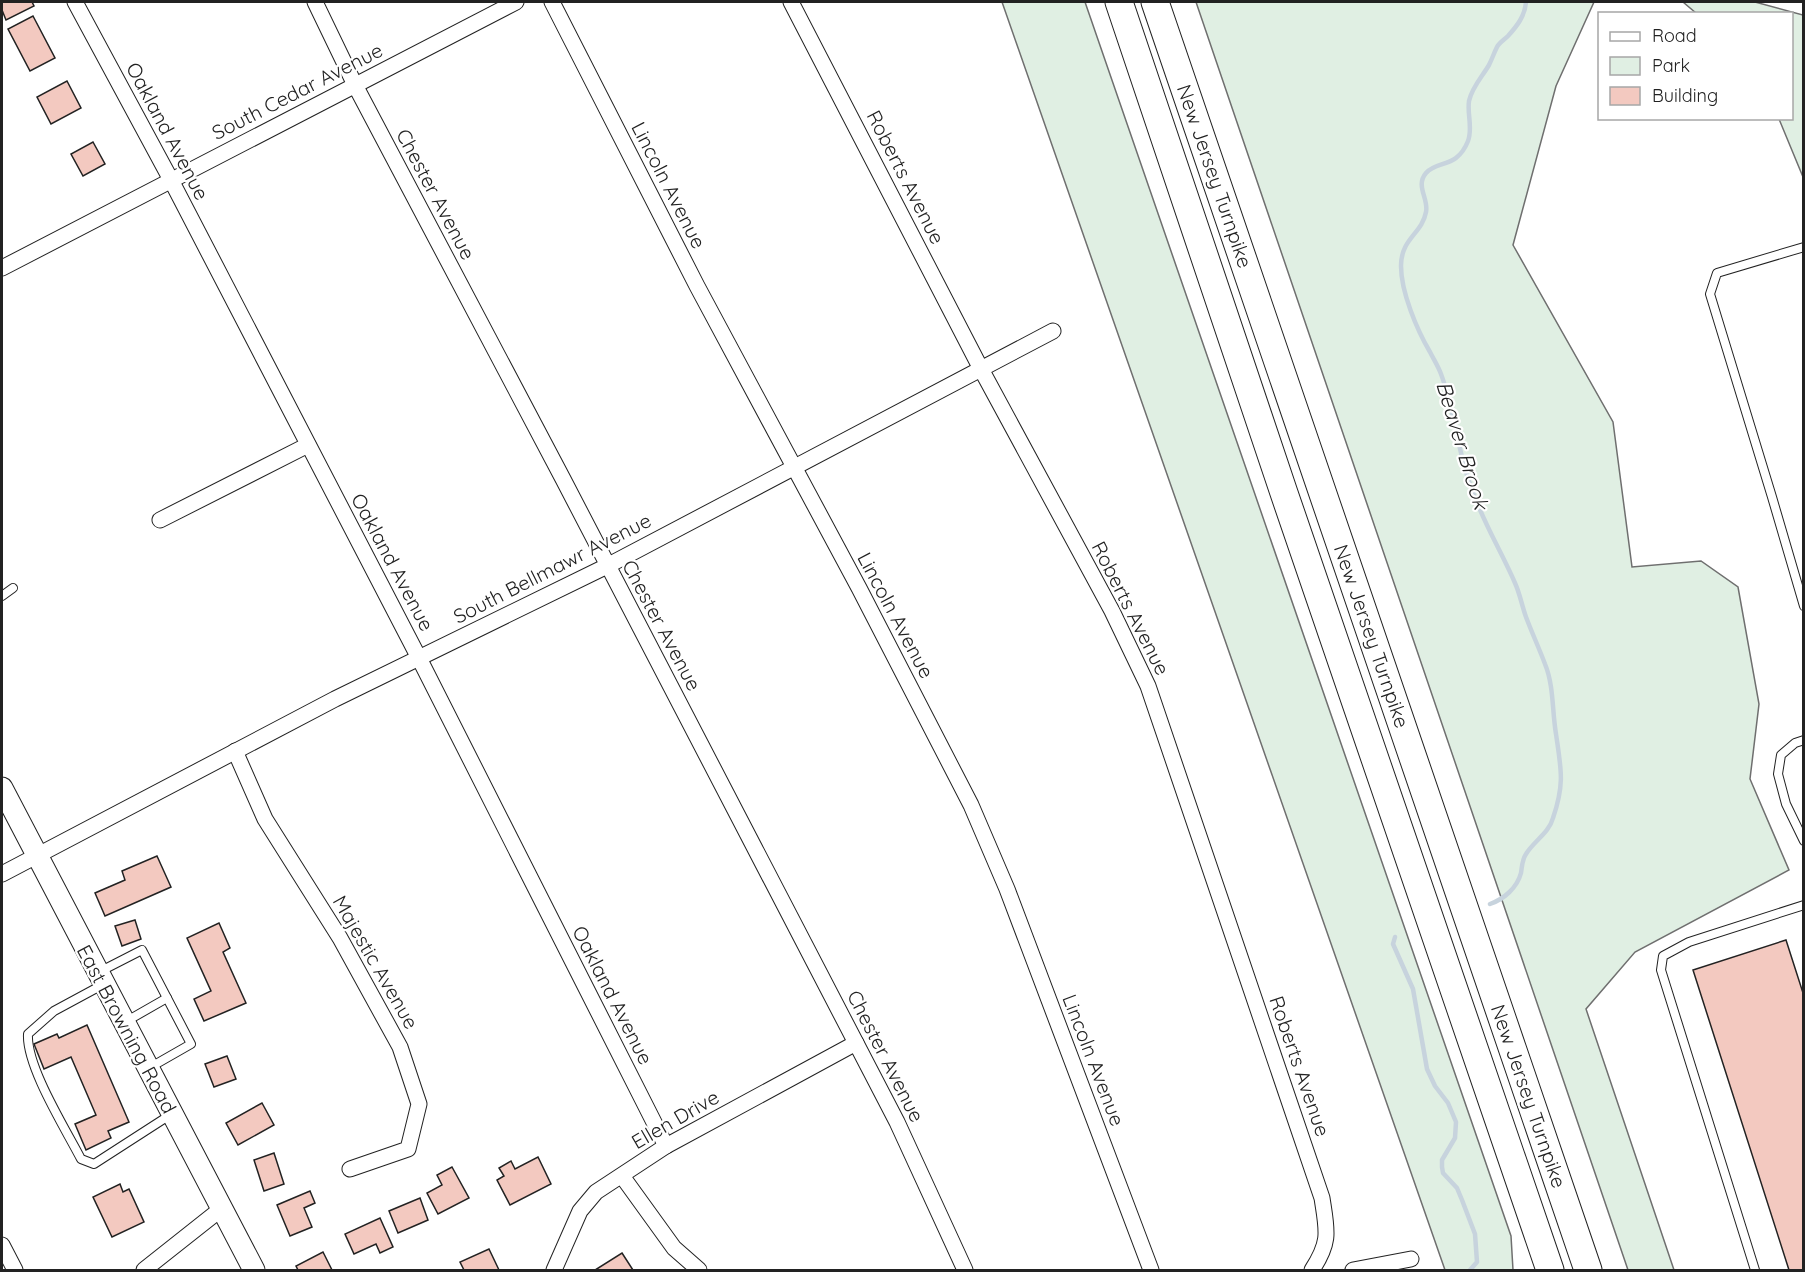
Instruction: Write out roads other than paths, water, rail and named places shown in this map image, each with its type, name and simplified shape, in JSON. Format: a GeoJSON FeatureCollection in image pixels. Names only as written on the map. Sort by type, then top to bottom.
{"type":"FeatureCollection","features":[{"type":"Feature","properties":{"kind":"highway","name":"New Jersey Turnpike"},"geometry":{"type":"LineString","coordinates":[[1119,2],[1550,1270]]}},
{"type":"Feature","properties":{"kind":"highway","name":"New Jersey Turnpike"},"geometry":{"type":"LineString","coordinates":[[1155,2],[1588,1270]]}},
{"type":"Feature","properties":{"kind":"highway"},"geometry":{"type":"LineString","coordinates":[[1466,1023],[1498,1156],[1532,1270]]}},
{"type":"Feature","properties":{"kind":"highway"},"geometry":{"type":"LineString","coordinates":[[1549,1155],[1600,1270]]}},
{"type":"Feature","properties":{"kind":"main road","name":"East Browning Road"},"geometry":{"type":"LineString","coordinates":[[2,788],[254,1270]]}},
{"type":"Feature","properties":{"kind":"street","name":"Oakland Avenue"},"geometry":{"type":"LineString","coordinates":[[75,2],[171,180],[420,658],[666,1146]]}},
{"type":"Feature","properties":{"kind":"street","name":"Chester Avenue"},"geometry":{"type":"LineString","coordinates":[[315,2],[355,85],[897,1122],[964,1270]]}},
{"type":"Feature","properties":{"kind":"street","name":"South Cedar Avenue"},"geometry":{"type":"LineString","coordinates":[[2,268],[516,2]]}},
{"type":"Feature","properties":{"kind":"street","name":"Lincoln Avenue"},"geometry":{"type":"LineString","coordinates":[[552,2],[696,286],[859,588],[971,805],[1007,889],[1151,1270]]}},
{"type":"Feature","properties":{"kind":"street","name":"Roberts Avenue"},"geometry":{"type":"LineString","coordinates":[[791,2],[981,369],[1112,611],[1148,686],[1322,1198],[1327,1232],[1323,1253],[1312,1270]]}},
{"type":"Feature","properties":{"kind":"street","name":"South Bellmawr Avenue"},"geometry":{"type":"LineString","coordinates":[[2,874],[335,699],[607,566],[1053,331]]}},
{"type":"Feature","properties":{"kind":"street"},"geometry":{"type":"LineString","coordinates":[[160,520],[308,445]]}},
{"type":"Feature","properties":{"kind":"street","name":"Majestic Avenue"},"geometry":{"type":"LineString","coordinates":[[236,751],[265,819],[340,938],[400,1047],[419,1104],[408,1149],[350,1169]]}},
{"type":"Feature","properties":{"kind":"street","name":"Ellen Drive"},"geometry":{"type":"LineString","coordinates":[[554,1270],[580,1211],[596,1192],[666,1146],[856,1043]]}},
{"type":"Feature","properties":{"kind":"street"},"geometry":{"type":"LineString","coordinates":[[622,1176],[674,1248],[699,1270]]}},
{"type":"Feature","properties":{"kind":"street"},"geometry":{"type":"LineString","coordinates":[[144,1270],[221,1209]]}},
{"type":"Feature","properties":{"kind":"street"},"geometry":{"type":"LineString","coordinates":[[2,1245],[15,1270]]}},
{"type":"Feature","properties":{"kind":"street"},"geometry":{"type":"LineString","coordinates":[[1353,1270],[1411,1259]]}},
{"type":"Feature","properties":{"kind":"lane"},"geometry":{"type":"LineString","coordinates":[[1803,247],[1717,273],[1710,294],[1803,606]]}},
{"type":"Feature","properties":{"kind":"lane"},"geometry":{"type":"LineString","coordinates":[[2,596],[13,588]]}},
{"type":"Feature","properties":{"kind":"lane"},"geometry":{"type":"LineString","coordinates":[[1803,740],[1795,743],[1781,755],[1778,774],[1786,804],[1803,841]]}},
{"type":"Feature","properties":{"kind":"lane"},"geometry":{"type":"LineString","coordinates":[[1755,1270],[1660,970],[1663,956],[1689,942],[1803,905]]}},
{"type":"Feature","properties":{"kind":"lane"},"geometry":{"type":"LineString","coordinates":[[148,1069],[191,1044],[142,950],[54,1011],[28,1034],[28,1045],[34,1067],[81,1159],[94,1164],[171,1115]]}},
{"type":"Feature","properties":{"kind":"lane"},"geometry":{"type":"LineString","coordinates":[[124,1023],[167,998]]}},
{"type":"Feature","properties":{"kind":"waterway","name":"Beaver Brook"},"geometry":{"type":"LineString","coordinates":[[1490,904],[1505,896],[1513,888],[1521,873],[1525,856],[1548,828],[1557,806],[1561,776],[1551,690],[1548,672],[1526,617],[1517,587],[1471,487],[1462,459],[1446,388],[1439,368],[1420,333],[1411,310],[1401,266],[1404,249],[1420,226],[1426,212],[1422,188],[1423,178],[1431,169],[1453,160],[1463,150],[1469,136],[1469,101],[1472,91],[1498,46],[1520,20],[1526,2]]}},
{"type":"Feature","properties":{"kind":"waterway","name":"Beaver Brook"},"geometry":{"type":"LineString","coordinates":[[1395,937],[1393,944],[1413,989],[1427,1069],[1435,1086],[1448,1103],[1456,1122],[1455,1138],[1442,1160],[1442,1167],[1443,1173],[1457,1188],[1475,1234],[1477,1262],[1470,1270]]}}]}
